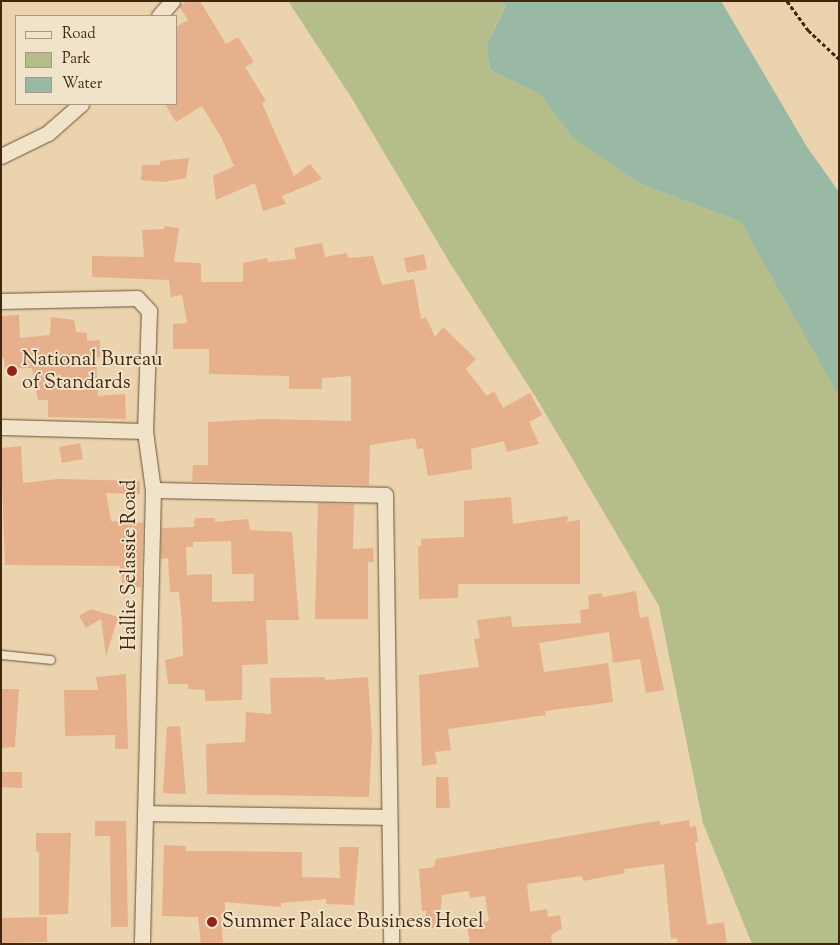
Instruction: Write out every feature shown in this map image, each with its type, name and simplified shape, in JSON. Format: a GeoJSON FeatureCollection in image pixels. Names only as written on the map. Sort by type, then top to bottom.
{"type":"FeatureCollection","features":[{"type":"Feature","properties":{"kind":"street"},"geometry":{"type":"LineString","coordinates":[[160,15],[172,1]]}},
{"type":"Feature","properties":{"kind":"street"},"geometry":{"type":"LineString","coordinates":[[1,156],[48,133],[80,105]]}},
{"type":"Feature","properties":{"kind":"street","name":"Hallie Selassie Road"},"geometry":{"type":"LineString","coordinates":[[1,300],[137,298],[143,302],[149,317],[145,345],[144,431],[153,490],[142,944]]}},
{"type":"Feature","properties":{"kind":"street"},"geometry":{"type":"LineString","coordinates":[[1,426],[144,431]]}},
{"type":"Feature","properties":{"kind":"street"},"geometry":{"type":"LineString","coordinates":[[153,490],[385,496],[387,817],[391,944]]}},
{"type":"Feature","properties":{"kind":"street"},"geometry":{"type":"LineString","coordinates":[[145,813],[387,817]]}},
{"type":"Feature","properties":{"kind":"lane"},"geometry":{"type":"LineString","coordinates":[[1,655],[51,660]]}},
{"type":"Feature","properties":{"kind":"path"},"geometry":{"type":"LineString","coordinates":[[786,1],[808,30],[839,59]]}},
{"type":"Feature","properties":{"kind":"green space"},"geometry":{"type":"Polygon","coordinates":[[[288,1],[498,1],[506,4],[486,46],[490,70],[540,94],[571,136],[638,183],[741,222],[796,316],[839,396],[839,944],[752,944],[703,823],[659,606],[540,404],[450,263],[351,97],[288,1]]]}},
{"type":"Feature","properties":{"kind":"water"},"geometry":{"type":"Polygon","coordinates":[[[498,1],[721,1],[807,147],[839,192],[839,396],[741,222],[638,183],[571,136],[540,94],[490,70],[486,46],[506,5],[498,1]]]}},
{"type":"Feature","properties":{"kind":"building"},"geometry":{"type":"Polygon","coordinates":[[[188,1],[200,1],[226,44],[238,37],[254,62],[245,67],[266,101],[262,103],[294,176],[310,164],[322,179],[282,196],[286,204],[263,211],[255,183],[216,200],[213,176],[234,166],[221,137],[202,106],[176,122],[166,105],[178,105],[178,26],[188,20],[179,6],[188,1]]]}},
{"type":"Feature","properties":{"kind":"building"},"geometry":{"type":"Polygon","coordinates":[[[189,158],[186,178],[163,182],[141,180],[142,165],[160,165],[160,161],[189,158]]]}},
{"type":"Feature","properties":{"kind":"building"},"geometry":{"type":"Polygon","coordinates":[[[165,226],[179,228],[174,262],[201,263],[201,282],[243,282],[243,263],[267,258],[268,262],[296,259],[294,248],[322,243],[325,257],[347,253],[348,258],[373,256],[382,285],[414,279],[421,319],[426,317],[435,337],[443,327],[476,359],[466,369],[487,396],[494,391],[503,408],[530,393],[542,415],[529,422],[539,444],[507,452],[504,441],[471,449],[472,469],[428,476],[423,448],[417,449],[415,438],[370,445],[369,485],[192,481],[193,465],[208,465],[208,422],[264,419],[351,421],[351,376],[322,378],[322,389],[289,389],[289,376],[209,374],[209,349],[173,349],[173,324],[187,323],[182,295],[171,297],[169,280],[92,277],[92,256],[144,257],[142,230],[164,229],[165,226]]]}},
{"type":"Feature","properties":{"kind":"building"},"geometry":{"type":"Polygon","coordinates":[[[424,254],[427,269],[407,273],[404,258],[424,254]]]}},
{"type":"Feature","properties":{"kind":"building"},"geometry":{"type":"Polygon","coordinates":[[[19,315],[20,338],[50,335],[51,317],[74,320],[76,332],[87,333],[87,341],[100,340],[100,357],[96,357],[98,396],[125,394],[126,419],[48,417],[48,400],[38,400],[32,368],[5,369],[4,358],[1,359],[1,316],[19,315]]]}},
{"type":"Feature","properties":{"kind":"building"},"geometry":{"type":"Polygon","coordinates":[[[80,443],[83,459],[62,463],[59,447],[80,443]]]}},
{"type":"Feature","properties":{"kind":"building"},"geometry":{"type":"Polygon","coordinates":[[[21,446],[23,483],[59,479],[140,481],[140,494],[106,493],[111,521],[143,523],[141,587],[123,590],[120,566],[5,565],[1,448],[21,446]]]}},
{"type":"Feature","properties":{"kind":"building"},"geometry":{"type":"Polygon","coordinates":[[[511,497],[513,524],[568,516],[567,522],[580,520],[580,584],[458,584],[458,598],[419,599],[418,546],[421,546],[421,539],[464,537],[464,501],[511,497]]]}},
{"type":"Feature","properties":{"kind":"building"},"geometry":{"type":"Polygon","coordinates":[[[318,503],[354,504],[353,549],[373,548],[374,562],[368,562],[368,619],[315,619],[318,503]]]}},
{"type":"Feature","properties":{"kind":"building"},"geometry":{"type":"Polygon","coordinates":[[[195,518],[215,518],[215,522],[248,519],[250,530],[292,532],[299,620],[266,620],[268,664],[242,665],[242,700],[205,701],[205,690],[188,689],[188,684],[168,684],[165,660],[183,656],[182,622],[179,592],[170,592],[168,558],[161,559],[161,528],[194,527],[195,518]],[[231,541],[193,542],[193,547],[186,547],[187,575],[212,574],[212,602],[254,601],[254,574],[232,574],[231,541]]]}},
{"type":"Feature","properties":{"kind":"building"},"geometry":{"type":"Polygon","coordinates":[[[636,591],[640,618],[648,616],[664,690],[646,693],[640,659],[613,663],[609,632],[539,643],[544,672],[608,663],[613,702],[545,711],[546,715],[448,729],[451,750],[435,752],[437,764],[422,766],[419,675],[479,667],[474,639],[480,638],[477,620],[511,616],[512,627],[581,623],[580,610],[589,609],[588,595],[602,593],[603,597],[636,591]]]}},
{"type":"Feature","properties":{"kind":"building"},"geometry":{"type":"Polygon","coordinates":[[[91,609],[118,617],[106,657],[101,619],[86,628],[79,616],[91,609]]]}},
{"type":"Feature","properties":{"kind":"building"},"geometry":{"type":"Polygon","coordinates":[[[126,674],[128,749],[115,749],[115,735],[65,736],[64,690],[98,690],[96,677],[126,674]]]}},
{"type":"Feature","properties":{"kind":"building"},"geometry":{"type":"Polygon","coordinates":[[[325,677],[325,680],[368,677],[372,738],[369,797],[207,794],[206,744],[245,742],[246,712],[271,714],[270,678],[325,677]]]}},
{"type":"Feature","properties":{"kind":"building"},"geometry":{"type":"Polygon","coordinates":[[[1,689],[19,689],[15,747],[1,748],[1,689]]]}},
{"type":"Feature","properties":{"kind":"building"},"geometry":{"type":"Polygon","coordinates":[[[180,726],[186,794],[163,793],[167,727],[180,726]]]}},
{"type":"Feature","properties":{"kind":"building"},"geometry":{"type":"Polygon","coordinates":[[[1,772],[22,772],[22,788],[1,787],[1,772]]]}},
{"type":"Feature","properties":{"kind":"building"},"geometry":{"type":"Polygon","coordinates":[[[436,777],[448,777],[450,808],[436,808],[436,777]]]}},
{"type":"Feature","properties":{"kind":"building"},"geometry":{"type":"Polygon","coordinates":[[[689,820],[690,827],[696,826],[698,842],[695,842],[707,925],[724,922],[727,944],[678,944],[677,938],[671,939],[664,864],[624,869],[625,873],[583,881],[582,876],[527,884],[530,912],[547,909],[548,917],[560,915],[562,929],[551,935],[552,944],[470,944],[467,925],[489,921],[485,896],[470,898],[469,891],[442,895],[439,928],[425,928],[426,911],[422,911],[419,869],[434,867],[436,859],[645,823],[660,821],[660,825],[689,820]]]}},
{"type":"Feature","properties":{"kind":"building"},"geometry":{"type":"Polygon","coordinates":[[[95,821],[126,821],[128,927],[111,927],[110,836],[95,836],[95,821]]]}},
{"type":"Feature","properties":{"kind":"building"},"geometry":{"type":"Polygon","coordinates":[[[36,833],[71,833],[68,914],[39,915],[39,852],[36,851],[36,833]]]}},
{"type":"Feature","properties":{"kind":"building"},"geometry":{"type":"Polygon","coordinates":[[[164,845],[186,846],[186,851],[302,852],[302,877],[340,878],[339,847],[359,847],[354,905],[326,904],[326,899],[281,903],[281,907],[225,902],[225,914],[221,914],[223,944],[201,944],[198,917],[162,916],[164,845]]]}},
{"type":"Feature","properties":{"kind":"building"},"geometry":{"type":"Polygon","coordinates":[[[47,917],[47,942],[1,943],[1,918],[47,917]]]}},
{"type":"Feature","properties":{"kind":"place","name":"National Bureau of Standards"},"geometry":{"type":"Point","coordinates":[12,371]}},
{"type":"Feature","properties":{"kind":"place","name":"Summer Palace Business Hotel"},"geometry":{"type":"Point","coordinates":[212,922]}}]}
